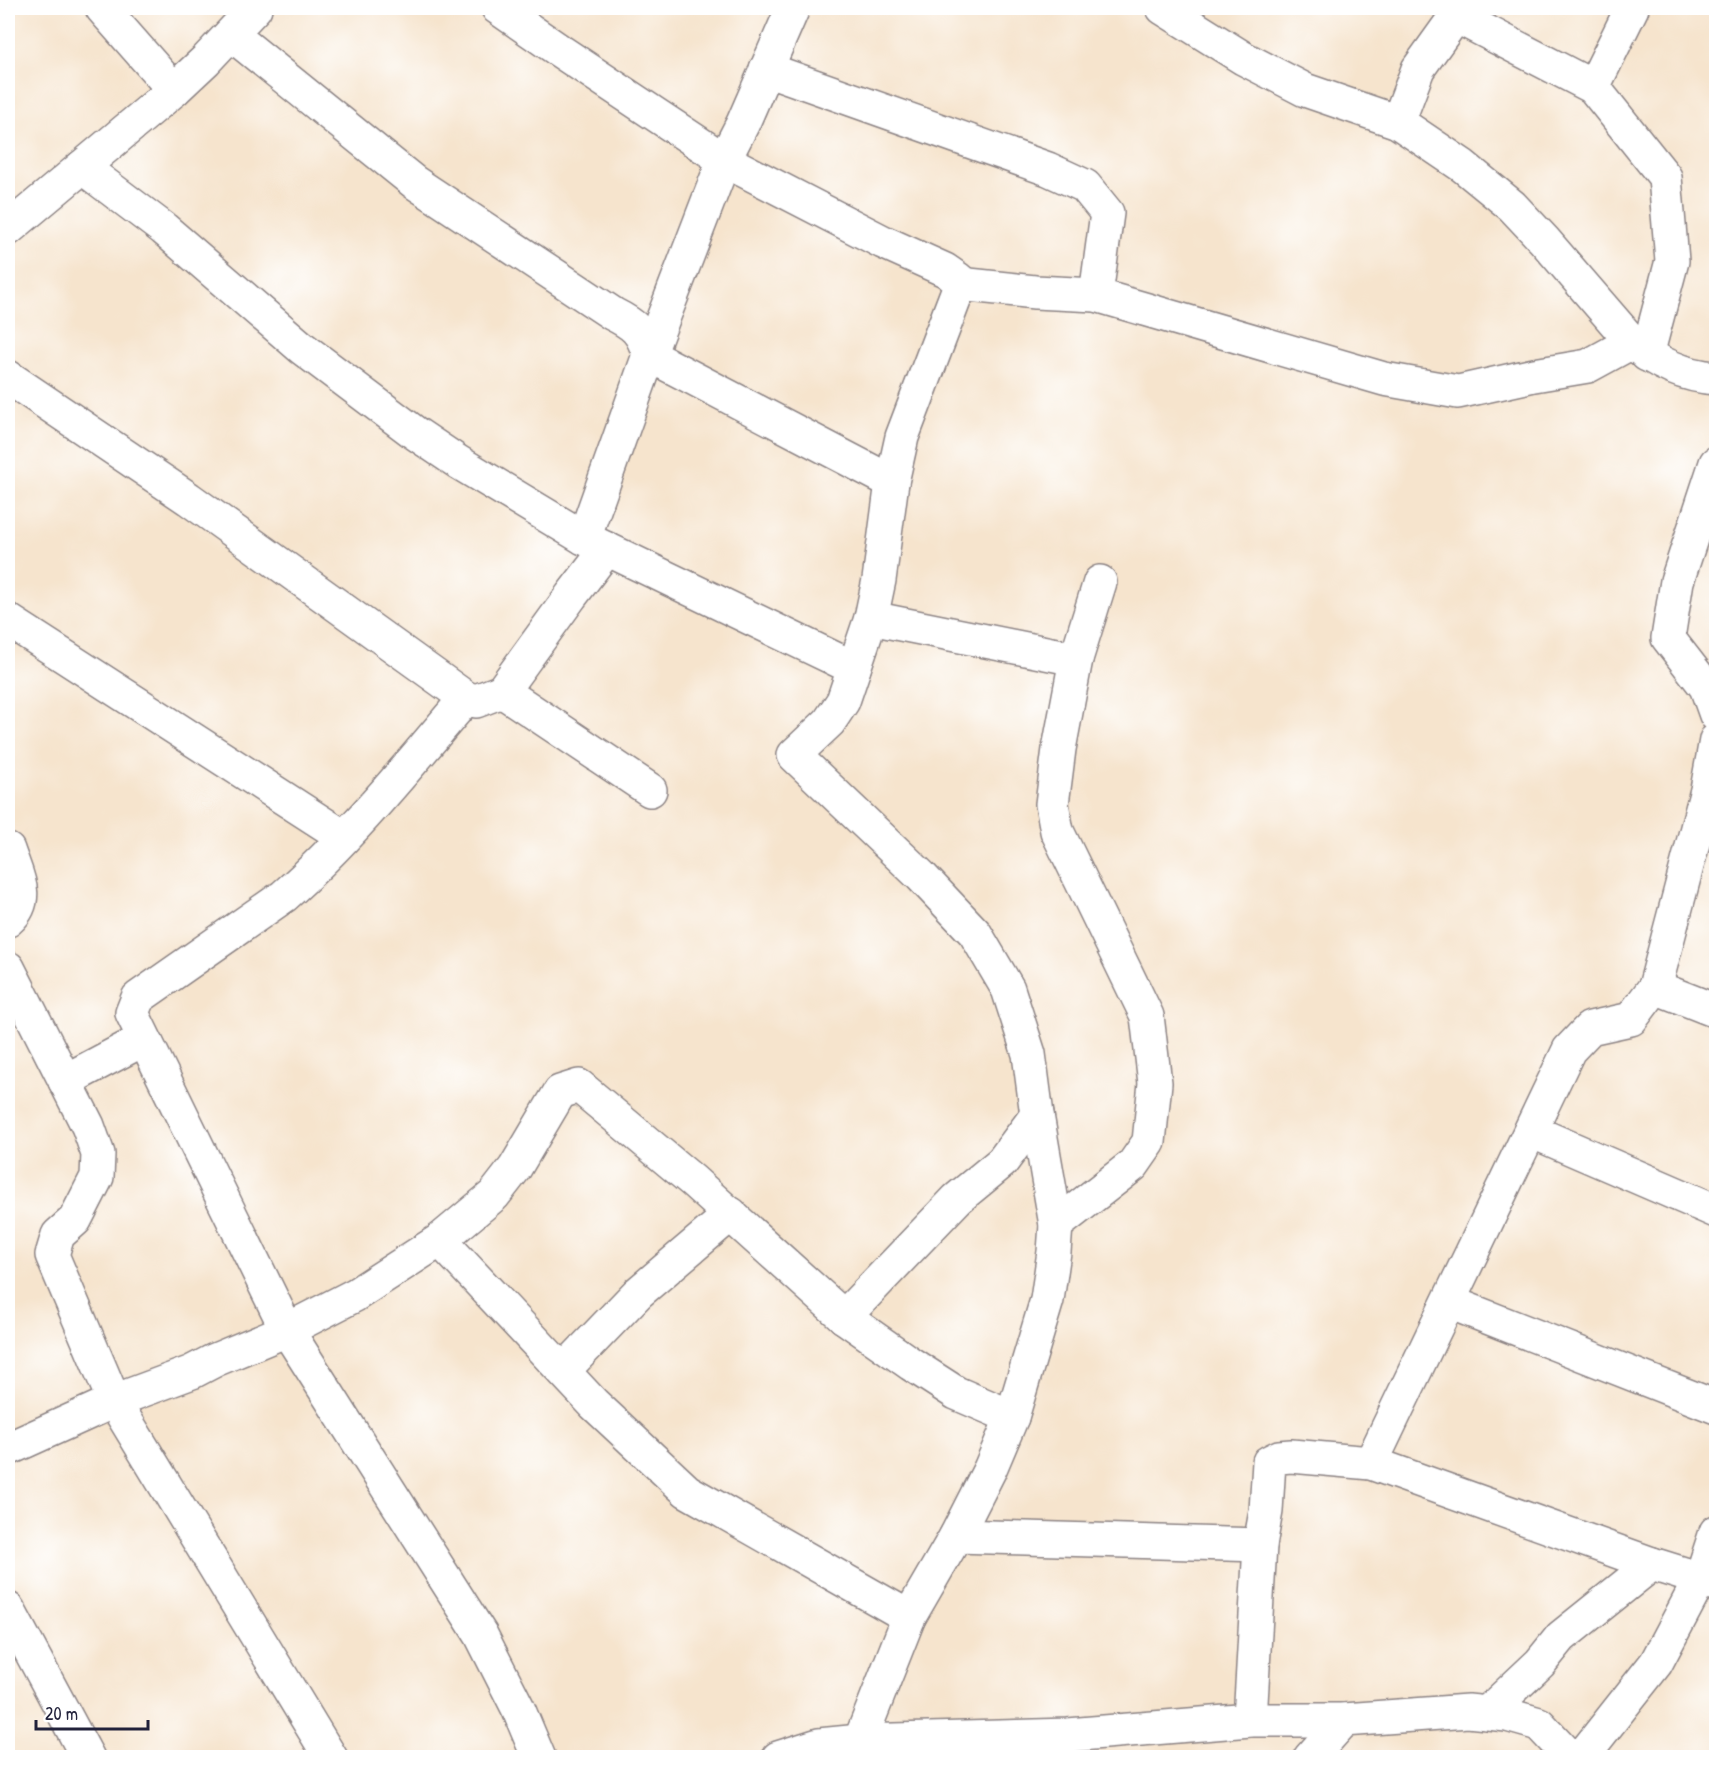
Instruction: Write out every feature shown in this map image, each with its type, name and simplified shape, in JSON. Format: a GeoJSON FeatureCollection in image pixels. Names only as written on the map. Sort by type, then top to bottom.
{"type":"FeatureCollection","features":[{"type":"Feature","properties":{"kind":"street"},"geometry":{"type":"LineString","coordinates":[[102,8],[174,90]]}},
{"type":"Feature","properties":{"kind":"street"},"geometry":{"type":"LineString","coordinates":[[13,215],[82,167],[174,90],[255,8]]}},
{"type":"Feature","properties":{"kind":"street"},"geometry":{"type":"LineString","coordinates":[[498,8],[724,160],[883,242],[945,270],[956,276],[959,284],[928,372],[907,422],[892,482],[879,580],[870,618],[843,701],[829,722],[794,755],[921,876],[975,933],[1008,989],[1029,1054],[1056,1225],[1047,1300],[1012,1417],[990,1469],[956,1536],[909,1617],[860,1741]]}},
{"type":"Feature","properties":{"kind":"street"},"geometry":{"type":"LineString","coordinates":[[8,377],[189,499],[466,698],[476,700],[502,692],[571,596],[596,544],[650,355],[724,160],[743,123],[793,8]]}},
{"type":"Feature","properties":{"kind":"street"},"geometry":{"type":"LineString","coordinates":[[1163,8],[1243,58],[1305,90],[1398,122],[1462,166],[1512,206],[1640,349],[1671,368],[1716,378]]}},
{"type":"Feature","properties":{"kind":"street"},"geometry":{"type":"LineString","coordinates":[[1593,87],[1632,8]]}},
{"type":"Feature","properties":{"kind":"street"},"geometry":{"type":"LineString","coordinates":[[1398,122],[1418,69],[1457,12],[1593,87],[1665,177],[1672,261],[1640,349]]}},
{"type":"Feature","properties":{"kind":"street"},"geometry":{"type":"LineString","coordinates":[[231,34],[414,182],[613,314],[632,324],[645,341],[650,355],[892,482]]}},
{"type":"Feature","properties":{"kind":"street"},"geometry":{"type":"LineString","coordinates":[[766,69],[1048,169],[1085,186],[1107,213],[1096,295]]}},
{"type":"Feature","properties":{"kind":"street"},"geometry":{"type":"LineString","coordinates":[[82,167],[164,230],[302,348],[415,433],[458,462],[596,544],[854,668]]}},
{"type":"Feature","properties":{"kind":"street"},"geometry":{"type":"LineString","coordinates":[[959,284],[1096,295],[1384,379],[1458,392],[1588,366],[1640,349]]}},
{"type":"Feature","properties":{"kind":"street"},"geometry":{"type":"LineString","coordinates":[[1371,1463],[1569,1050],[1590,1028],[1630,1019],[1655,987],[1707,790],[1716,737],[1706,687],[1668,638],[1677,581],[1716,463]]}},
{"type":"Feature","properties":{"kind":"street"},"geometry":{"type":"LineString","coordinates":[[1056,1225],[1133,1165],[1149,1142],[1155,1083],[1147,1016],[1057,831],[1052,804],[1059,749],[1076,659],[1100,582]]}},
{"type":"Feature","properties":{"kind":"street"},"geometry":{"type":"LineString","coordinates":[[870,618],[1076,659]]}},
{"type":"Feature","properties":{"kind":"street"},"geometry":{"type":"LineString","coordinates":[[8,620],[344,837]]}},
{"type":"Feature","properties":{"kind":"street"},"geometry":{"type":"LineString","coordinates":[[502,692],[650,790]]}},
{"type":"Feature","properties":{"kind":"street"},"geometry":{"type":"LineString","coordinates":[[466,698],[344,837],[284,896],[138,998],[132,1013],[287,1330],[481,1635],[518,1708],[539,1758]]}},
{"type":"Feature","properties":{"kind":"street"},"geometry":{"type":"LineString","coordinates":[[8,850],[21,888],[21,902],[8,920]]}},
{"type":"Feature","properties":{"kind":"street"},"geometry":{"type":"LineString","coordinates":[[8,968],[88,1126],[98,1154],[97,1177],[75,1221],[58,1235],[52,1254],[114,1401],[331,1758]]}},
{"type":"Feature","properties":{"kind":"street"},"geometry":{"type":"LineString","coordinates":[[1655,987],[1716,1011]]}},
{"type":"Feature","properties":{"kind":"street"},"geometry":{"type":"LineString","coordinates":[[65,1081],[144,1039]]}},
{"type":"Feature","properties":{"kind":"street"},"geometry":{"type":"LineString","coordinates":[[8,1449],[114,1401],[192,1372],[287,1330],[355,1295],[440,1240],[494,1195],[515,1168],[560,1092],[579,1086],[731,1214],[844,1317],[956,1393],[1012,1417]]}},
{"type":"Feature","properties":{"kind":"street"},"geometry":{"type":"LineString","coordinates":[[844,1317],[957,1200],[1002,1162],[1037,1115]]}},
{"type":"Feature","properties":{"kind":"street"},"geometry":{"type":"LineString","coordinates":[[1530,1131],[1716,1211]]}},
{"type":"Feature","properties":{"kind":"street"},"geometry":{"type":"LineString","coordinates":[[564,1370],[638,1293],[731,1214]]}},
{"type":"Feature","properties":{"kind":"street"},"geometry":{"type":"LineString","coordinates":[[440,1240],[594,1404],[687,1491],[909,1617]]}},
{"type":"Feature","properties":{"kind":"street"},"geometry":{"type":"LineString","coordinates":[[1449,1302],[1716,1407]]}},
{"type":"Feature","properties":{"kind":"street"},"geometry":{"type":"LineString","coordinates":[[1250,1720],[1260,1545],[1266,1511],[1269,1462],[1279,1457],[1292,1456],[1371,1463],[1652,1564],[1709,1581]]}},
{"type":"Feature","properties":{"kind":"street"},"geometry":{"type":"LineString","coordinates":[[1581,1758],[1656,1663],[1709,1581],[1716,1532]]}},
{"type":"Feature","properties":{"kind":"street"},"geometry":{"type":"LineString","coordinates":[[956,1536],[1260,1545]]}},
{"type":"Feature","properties":{"kind":"street"},"geometry":{"type":"LineString","coordinates":[[1488,1713],[1540,1663],[1561,1637],[1652,1564]]}},
{"type":"Feature","properties":{"kind":"street"},"geometry":{"type":"LineString","coordinates":[[8,1609],[88,1758]]}},
{"type":"Feature","properties":{"kind":"street"},"geometry":{"type":"LineString","coordinates":[[778,1758],[825,1751],[860,1741],[1058,1746],[1250,1720],[1344,1720],[1468,1711],[1507,1715],[1539,1724],[1571,1758]]}},
{"type":"Feature","properties":{"kind":"street"},"geometry":{"type":"LineString","coordinates":[[1310,1758],[1344,1720]]}}]}
